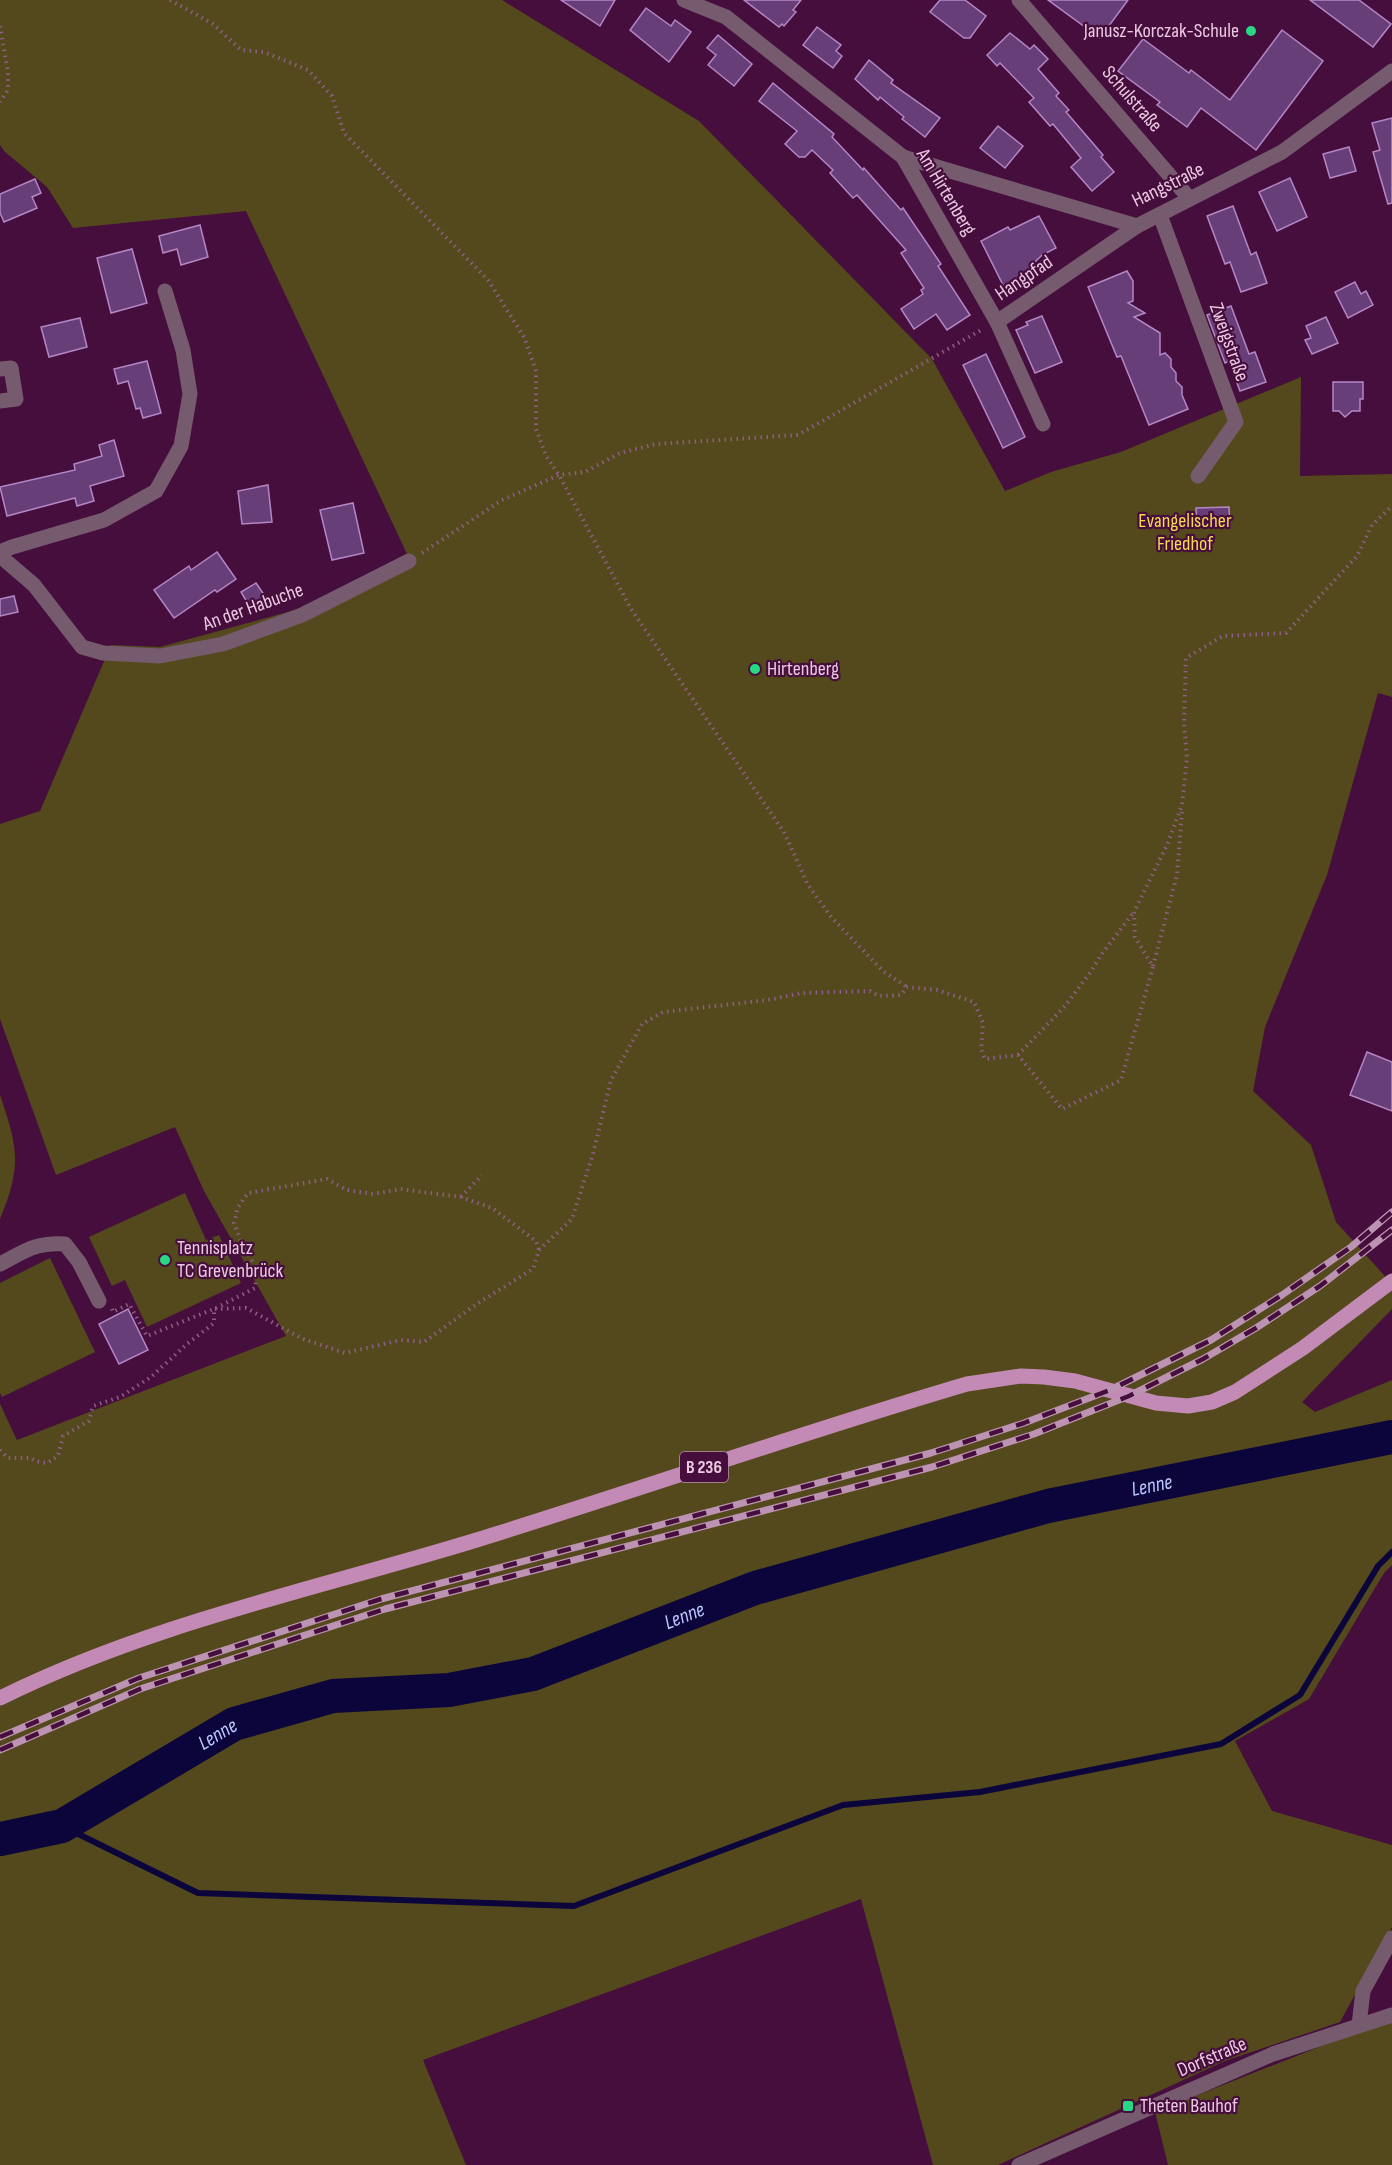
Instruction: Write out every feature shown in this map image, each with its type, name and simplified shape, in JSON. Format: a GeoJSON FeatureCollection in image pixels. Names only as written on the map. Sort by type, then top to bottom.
{"type":"FeatureCollection","features":[{"type":"Feature","properties":{"kind":"main road","name":"B 236"},"geometry":{"type":"LineString","coordinates":[[0,1698],[53,1673],[203,1618],[470,1542],[967,1384],[1011,1377],[1044,1377],[1075,1381],[1164,1404],[1188,1406],[1212,1402],[1235,1392],[1303,1348],[1392,1281]]}},
{"type":"Feature","properties":{"kind":"street","name":"Am Hirtenberg"},"geometry":{"type":"LineString","coordinates":[[684,0],[726,17],[903,157],[997,322],[1042,424]]}},
{"type":"Feature","properties":{"kind":"street","name":"Schulstraße"},"geometry":{"type":"LineString","coordinates":[[1019,0],[1189,198]]}},
{"type":"Feature","properties":{"kind":"street","name":"Hangstraße"},"geometry":{"type":"LineString","coordinates":[[903,157],[1137,226],[1282,152],[1391,74]]}},
{"type":"Feature","properties":{"kind":"street","name":"Zweigstraße"},"geometry":{"type":"LineString","coordinates":[[1160,215],[1236,423],[1198,476]]}},
{"type":"Feature","properties":{"kind":"street","name":"Hangpfad"},"geometry":{"type":"LineString","coordinates":[[997,322],[1137,226]]}},
{"type":"Feature","properties":{"kind":"street"},"geometry":{"type":"LineString","coordinates":[[0,554],[12,547],[104,520],[156,491],[181,446],[190,394],[183,350],[165,291]]}},
{"type":"Feature","properties":{"kind":"street"},"geometry":{"type":"LineString","coordinates":[[0,369],[11,368],[16,399],[0,401]]}},
{"type":"Feature","properties":{"kind":"street","name":"An der Habuche"},"geometry":{"type":"LineString","coordinates":[[0,554],[34,585],[82,647],[104,653],[160,656],[223,644],[302,615],[409,561]]}},
{"type":"Feature","properties":{"kind":"street"},"geometry":{"type":"LineString","coordinates":[[0,1264],[46,1243],[65,1244],[79,1262],[99,1301]]}},
{"type":"Feature","properties":{"kind":"street"},"geometry":{"type":"LineString","coordinates":[[1359,2025],[1363,1991],[1392,1938]]}},
{"type":"Feature","properties":{"kind":"street","name":"Dorfstraße"},"geometry":{"type":"LineString","coordinates":[[1019,2165],[1273,2054],[1392,2015]]}},
{"type":"Feature","properties":{"kind":"path"},"geometry":{"type":"LineString","coordinates":[[170,0],[213,24],[241,50],[264,52],[308,70],[332,96],[344,133],[488,280],[524,337],[536,371],[536,429],[546,456],[559,475],[631,609],[784,832],[808,885],[831,917],[883,971],[908,987],[937,990],[974,1002],[983,1023],[981,1049],[986,1059],[1018,1055],[1065,1006],[1134,912],[1167,845],[1182,805]]}},
{"type":"Feature","properties":{"kind":"path"},"geometry":{"type":"LineString","coordinates":[[0,26],[8,72],[8,90],[0,102]]}},
{"type":"Feature","properties":{"kind":"path","name":"Hangpfad"},"geometry":{"type":"LineString","coordinates":[[409,561],[502,500],[559,475],[585,472],[621,453],[656,444],[798,435],[997,322]]}},
{"type":"Feature","properties":{"kind":"path"},"geometry":{"type":"LineString","coordinates":[[1018,1055],[1062,1109],[1121,1080],[1177,875],[1186,758],[1184,723],[1186,658],[1223,636],[1286,633],[1357,556],[1372,525],[1392,506]]}},
{"type":"Feature","properties":{"kind":"path"},"geometry":{"type":"LineString","coordinates":[[1134,912],[1135,937],[1153,967]]}},
{"type":"Feature","properties":{"kind":"path"},"geometry":{"type":"LineString","coordinates":[[214,1310],[246,1308],[303,1339],[345,1353],[401,1340],[424,1342],[478,1303],[533,1269],[539,1250],[572,1220],[593,1154],[611,1080],[642,1024],[663,1012],[768,1000],[801,993],[870,991],[879,996],[901,995],[908,987]]}},
{"type":"Feature","properties":{"kind":"path"},"geometry":{"type":"LineString","coordinates":[[461,1197],[482,1175]]}},
{"type":"Feature","properties":{"kind":"path"},"geometry":{"type":"LineString","coordinates":[[99,1301],[105,1298],[113,1312],[129,1304],[147,1336],[214,1310],[255,1288],[257,1270],[234,1223],[238,1207],[248,1193],[327,1179],[347,1190],[373,1194],[400,1189],[461,1197],[492,1208],[536,1241],[539,1250]]}},
{"type":"Feature","properties":{"kind":"path"},"geometry":{"type":"LineString","coordinates":[[0,1450],[8,1458],[31,1458],[47,1463],[58,1456],[63,1436],[89,1421],[93,1406],[120,1397],[151,1377],[214,1323],[214,1310]]}},
{"type":"Feature","properties":{"kind":"green space","name":"Evangelischer Friedhof"},"geometry":{"type":"Polygon","coordinates":[[[0,0],[502,0],[699,121],[932,359],[1005,491],[1051,472],[1121,452],[1301,377],[1300,476],[1392,474],[1392,697],[1378,693],[1327,875],[1265,1027],[1253,1091],[1311,1145],[1336,1222],[1392,1284],[1392,1309],[1302,1402],[1315,1412],[1392,1380],[1392,1565],[1384,1573],[1309,1699],[1235,1741],[1272,1811],[1392,1845],[1392,1927],[1340,2022],[1225,2061],[998,2165],[933,2165],[861,1899],[423,2060],[466,2165],[0,2165],[0,1404],[17,1440],[286,1336],[204,1191],[175,1127],[56,1175],[0,1019],[0,824],[40,811],[111,645],[160,647],[295,610],[408,556],[246,211],[73,228],[47,187],[4,151],[0,145],[0,0]]]}},
{"type":"Feature","properties":{"kind":"green space"},"geometry":{"type":"Polygon","coordinates":[[[0,1095],[11,1130],[15,1157],[12,1184],[0,1219],[0,1095]]]}},
{"type":"Feature","properties":{"kind":"green space","name":"Tennisplatz TC Grevenbrück"},"geometry":{"type":"Polygon","coordinates":[[[185,1193],[206,1240],[219,1235],[241,1283],[147,1327],[125,1280],[112,1286],[89,1237],[185,1193]]]}},
{"type":"Feature","properties":{"kind":"green space"},"geometry":{"type":"Polygon","coordinates":[[[50,1258],[95,1352],[2,1397],[0,1393],[0,1283],[50,1258]]]}},
{"type":"Feature","properties":{"kind":"green space"},"geometry":{"type":"Polygon","coordinates":[[[1392,2022],[1392,2165],[1168,2165],[1155,2112],[1324,2045],[1392,2022]]]}},
{"type":"Feature","properties":{"kind":"building"},"geometry":{"type":"Polygon","coordinates":[[[561,0],[615,0],[600,26],[561,0]]]}},
{"type":"Feature","properties":{"kind":"building"},"geometry":{"type":"Polygon","coordinates":[[[744,0],[801,0],[793,10],[796,12],[784,26],[782,24],[779,27],[744,0]]]}},
{"type":"Feature","properties":{"kind":"building"},"geometry":{"type":"Polygon","coordinates":[[[940,0],[965,0],[986,16],[970,38],[964,38],[930,12],[940,0]]]}},
{"type":"Feature","properties":{"kind":"building"},"geometry":{"type":"Polygon","coordinates":[[[1048,0],[1128,0],[1100,38],[1048,0]]]}},
{"type":"Feature","properties":{"kind":"building"},"geometry":{"type":"Polygon","coordinates":[[[1310,0],[1359,0],[1391,24],[1373,47],[1310,0]]]}},
{"type":"Feature","properties":{"kind":"building"},"geometry":{"type":"Polygon","coordinates":[[[646,8],[671,26],[675,20],[691,32],[669,62],[630,30],[646,8]]]}},
{"type":"Feature","properties":{"kind":"building"},"geometry":{"type":"Polygon","coordinates":[[[817,27],[841,45],[836,51],[842,56],[833,68],[803,45],[817,27]]]}},
{"type":"Feature","properties":{"kind":"building"},"geometry":{"type":"Polygon","coordinates":[[[1282,30],[1323,61],[1256,150],[1201,108],[1187,127],[1157,105],[1160,102],[1118,71],[1143,39],[1189,73],[1191,70],[1230,100],[1282,30]]]}},
{"type":"Feature","properties":{"kind":"building"},"geometry":{"type":"Polygon","coordinates":[[[1010,33],[1030,49],[1034,45],[1048,59],[1038,69],[1059,93],[1056,96],[1069,110],[1066,112],[1103,155],[1101,157],[1114,172],[1092,191],[1071,167],[1081,158],[1053,124],[1050,126],[1029,102],[1034,98],[1000,63],[997,66],[987,55],[1010,33]]]}},
{"type":"Feature","properties":{"kind":"building"},"geometry":{"type":"Polygon","coordinates":[[[718,35],[752,64],[734,86],[708,65],[716,55],[707,48],[718,35]]]}},
{"type":"Feature","properties":{"kind":"building"},"geometry":{"type":"Polygon","coordinates":[[[869,60],[893,80],[891,83],[940,118],[925,137],[902,119],[904,117],[880,97],[878,100],[855,79],[869,60]]]}},
{"type":"Feature","properties":{"kind":"building"},"geometry":{"type":"Polygon","coordinates":[[[773,83],[834,134],[832,137],[863,170],[864,168],[901,210],[903,208],[941,264],[938,266],[970,315],[947,330],[936,314],[914,329],[901,309],[923,294],[921,290],[924,288],[901,253],[906,250],[857,195],[853,198],[830,173],[833,170],[812,150],[805,157],[799,157],[785,144],[797,131],[759,101],[773,83]]]}},
{"type":"Feature","properties":{"kind":"building"},"geometry":{"type":"Polygon","coordinates":[[[1392,118],[1392,203],[1388,204],[1373,152],[1380,150],[1372,123],[1392,118]]]}},
{"type":"Feature","properties":{"kind":"building"},"geometry":{"type":"Polygon","coordinates":[[[998,126],[1023,146],[1005,168],[980,148],[998,126]]]}},
{"type":"Feature","properties":{"kind":"building"},"geometry":{"type":"Polygon","coordinates":[[[1349,147],[1356,171],[1330,178],[1323,154],[1349,147]]]}},
{"type":"Feature","properties":{"kind":"building"},"geometry":{"type":"Polygon","coordinates":[[[1290,178],[1307,217],[1277,231],[1259,192],[1290,178]]]}},
{"type":"Feature","properties":{"kind":"building"},"geometry":{"type":"Polygon","coordinates":[[[35,179],[41,193],[32,197],[37,208],[4,222],[0,213],[0,194],[35,179]]]}},
{"type":"Feature","properties":{"kind":"building"},"geometry":{"type":"Polygon","coordinates":[[[1233,206],[1251,255],[1256,252],[1267,283],[1241,292],[1230,262],[1225,264],[1207,216],[1233,206]]]}},
{"type":"Feature","properties":{"kind":"building"},"geometry":{"type":"Polygon","coordinates":[[[1039,216],[1056,248],[1042,255],[1030,267],[1032,272],[1004,287],[981,241],[1008,227],[1010,230],[1039,216]]]}},
{"type":"Feature","properties":{"kind":"building"},"geometry":{"type":"Polygon","coordinates":[[[200,225],[208,257],[181,265],[177,249],[163,253],[159,236],[200,225]]]}},
{"type":"Feature","properties":{"kind":"building"},"geometry":{"type":"Polygon","coordinates":[[[132,249],[147,303],[111,313],[97,258],[132,249]]]}},
{"type":"Feature","properties":{"kind":"building"},"geometry":{"type":"Polygon","coordinates":[[[1127,271],[1133,281],[1133,301],[1128,303],[1145,313],[1134,317],[1160,333],[1160,355],[1165,353],[1171,359],[1171,367],[1176,373],[1176,381],[1182,387],[1182,395],[1188,409],[1149,425],[1121,356],[1117,357],[1088,287],[1127,271]]]}},
{"type":"Feature","properties":{"kind":"building"},"geometry":{"type":"Polygon","coordinates":[[[1355,282],[1361,294],[1366,291],[1373,305],[1348,318],[1335,292],[1355,282]]]}},
{"type":"Feature","properties":{"kind":"building"},"geometry":{"type":"Polygon","coordinates":[[[1231,306],[1249,354],[1255,352],[1266,382],[1240,391],[1229,361],[1225,363],[1207,315],[1231,306]]]}},
{"type":"Feature","properties":{"kind":"building"},"geometry":{"type":"Polygon","coordinates":[[[1042,316],[1062,362],[1035,373],[1016,330],[1028,325],[1026,322],[1042,316]]]}},
{"type":"Feature","properties":{"kind":"building"},"geometry":{"type":"Polygon","coordinates":[[[1326,317],[1338,343],[1312,354],[1305,340],[1311,338],[1306,326],[1326,317]]]}},
{"type":"Feature","properties":{"kind":"building"},"geometry":{"type":"Polygon","coordinates":[[[80,318],[87,347],[49,357],[41,327],[80,318]]]}},
{"type":"Feature","properties":{"kind":"building"},"geometry":{"type":"Polygon","coordinates":[[[986,354],[1025,437],[1003,448],[963,365],[986,354]]]}},
{"type":"Feature","properties":{"kind":"building"},"geometry":{"type":"Polygon","coordinates":[[[147,361],[161,413],[143,418],[140,408],[136,409],[128,381],[118,384],[114,369],[147,361]]]}},
{"type":"Feature","properties":{"kind":"building"},"geometry":{"type":"Polygon","coordinates":[[[1333,382],[1363,382],[1360,411],[1352,411],[1345,417],[1339,411],[1333,411],[1333,382]]]}},
{"type":"Feature","properties":{"kind":"building"},"geometry":{"type":"Polygon","coordinates":[[[114,440],[124,476],[90,486],[94,501],[77,506],[75,498],[7,516],[0,487],[75,470],[74,464],[102,456],[99,445],[114,440]]]}},
{"type":"Feature","properties":{"kind":"building"},"geometry":{"type":"Polygon","coordinates":[[[268,485],[272,522],[242,524],[238,491],[268,485]]]}},
{"type":"Feature","properties":{"kind":"building"},"geometry":{"type":"Polygon","coordinates":[[[353,503],[364,553],[332,560],[320,510],[353,503]]]}},
{"type":"Feature","properties":{"kind":"building"},"geometry":{"type":"Polygon","coordinates":[[[1229,507],[1230,526],[1197,526],[1196,508],[1229,507]]]}},
{"type":"Feature","properties":{"kind":"building"},"geometry":{"type":"Polygon","coordinates":[[[217,552],[236,579],[217,592],[215,590],[174,618],[154,590],[189,566],[191,570],[217,552]]]}},
{"type":"Feature","properties":{"kind":"building"},"geometry":{"type":"Polygon","coordinates":[[[256,583],[267,599],[251,609],[241,592],[256,583]]]}},
{"type":"Feature","properties":{"kind":"building"},"geometry":{"type":"Polygon","coordinates":[[[14,596],[18,612],[0,616],[0,599],[14,596]]]}},
{"type":"Feature","properties":{"kind":"building"},"geometry":{"type":"Polygon","coordinates":[[[1367,1052],[1392,1062],[1392,1111],[1350,1095],[1367,1052]]]}},
{"type":"Feature","properties":{"kind":"building"},"geometry":{"type":"Polygon","coordinates":[[[128,1309],[148,1350],[119,1364],[99,1324],[128,1309]]]}},
{"type":"Feature","properties":{"kind":"waterway","name":"Lenne"},"geometry":{"type":"LineString","coordinates":[[0,1839],[62,1826],[234,1724],[333,1696],[449,1690],[533,1674],[755,1588],[1048,1506],[1392,1437]]}},
{"type":"Feature","properties":{"kind":"waterway"},"geometry":{"type":"LineString","coordinates":[[62,1826],[198,1893],[574,1906],[843,1805],[980,1792],[1221,1744],[1300,1695],[1378,1566],[1392,1552]]}},
{"type":"Feature","properties":{"kind":"railway"},"geometry":{"type":"LineString","coordinates":[[0,1737],[139,1678],[381,1599],[931,1453],[1024,1423],[1110,1390],[1211,1340],[1282,1295],[1351,1247],[1392,1212]]}},
{"type":"Feature","properties":{"kind":"railway"},"geometry":{"type":"LineString","coordinates":[[0,1750],[140,1689],[385,1609],[932,1467],[1034,1434],[1129,1396],[1203,1359],[1320,1286],[1392,1230]]}},
{"type":"Feature","properties":{"kind":"place","name":"Janusz-Korczak-Schule"},"geometry":{"type":"Point","coordinates":[1251,31]}},
{"type":"Feature","properties":{"kind":"place","name":"Hirtenberg"},"geometry":{"type":"Point","coordinates":[755,669]}},
{"type":"Feature","properties":{"kind":"place","name":"Tennisplatz TC Grevenbrück"},"geometry":{"type":"Point","coordinates":[165,1260]}},
{"type":"Feature","properties":{"kind":"place","name":"Theten Bauhof"},"geometry":{"type":"Point","coordinates":[1128,2106]}}]}
